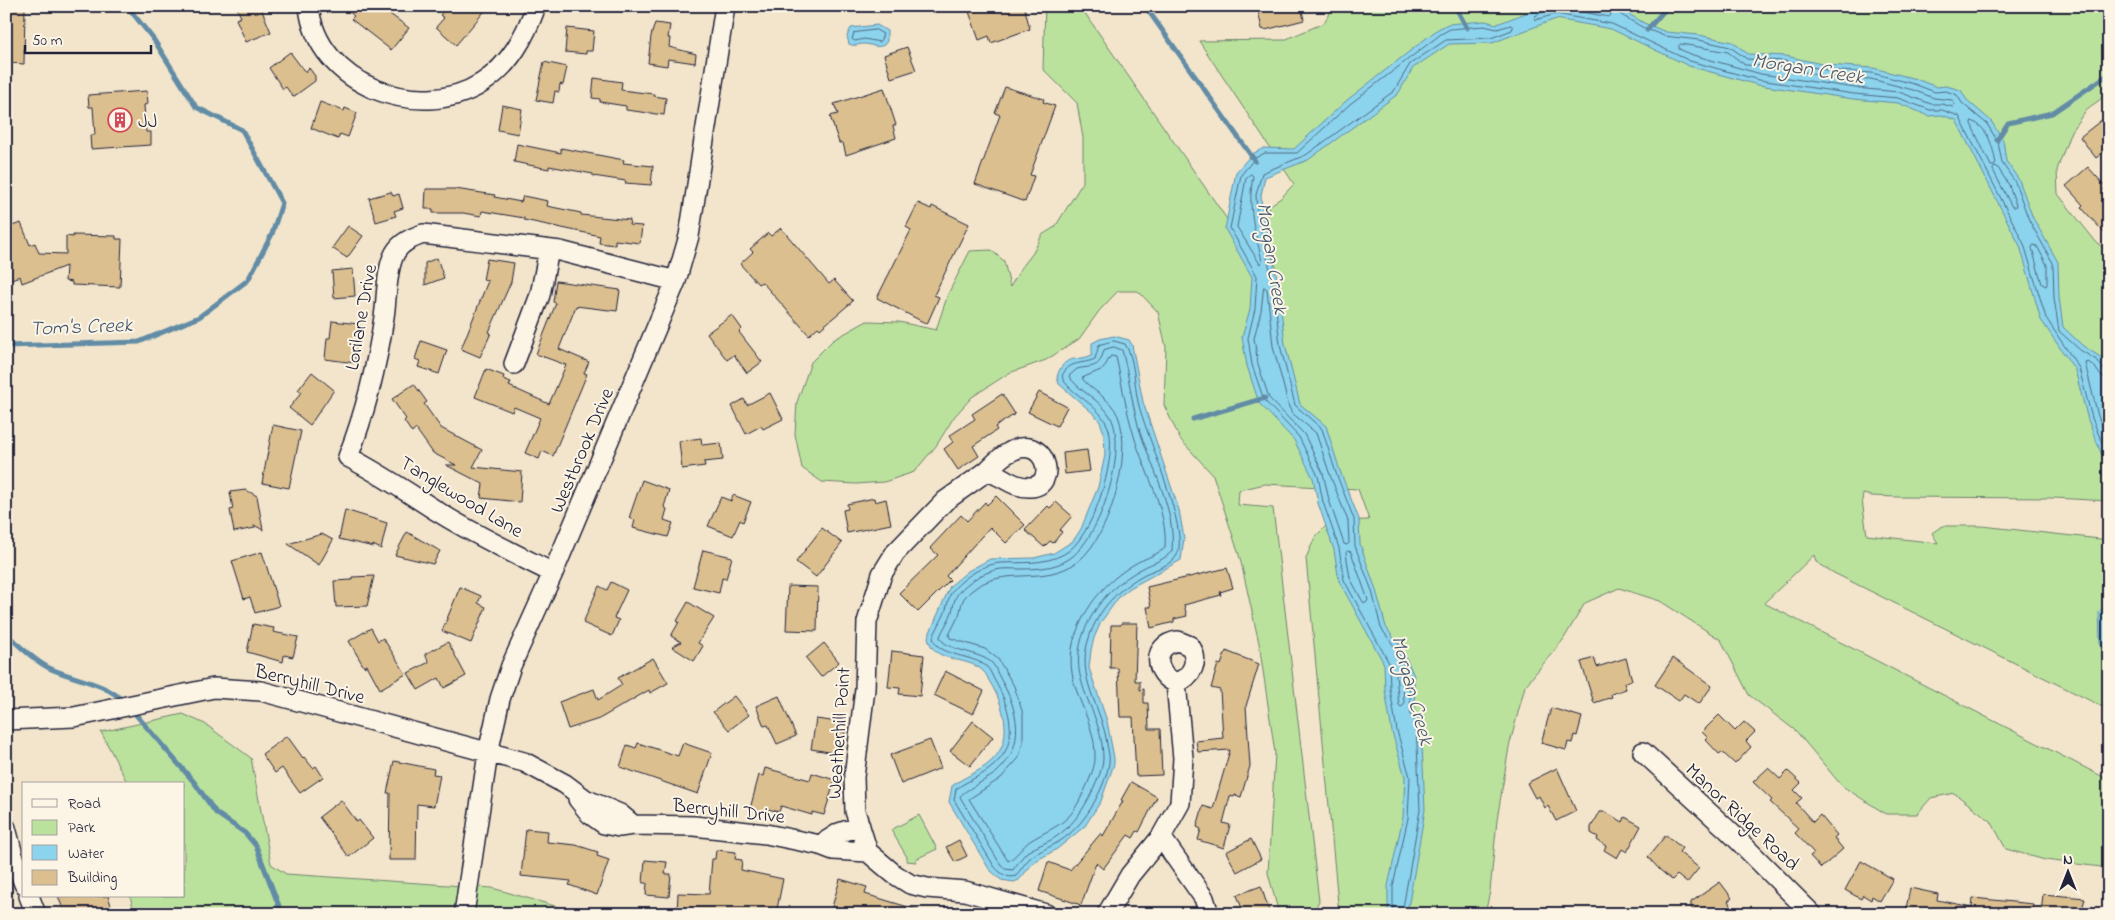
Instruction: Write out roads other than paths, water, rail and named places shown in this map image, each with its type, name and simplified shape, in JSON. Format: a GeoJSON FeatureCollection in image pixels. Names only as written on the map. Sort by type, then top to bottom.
{"type":"FeatureCollection","features":[{"type":"Feature","properties":{"kind":"street"},"geometry":{"type":"LineString","coordinates":[[309,6],[312,24],[322,45],[347,72],[367,86],[385,94],[425,100],[448,97],[466,91],[482,83],[500,68],[514,53],[526,33],[536,6]]}},
{"type":"Feature","properties":{"kind":"street","name":"Westbrook Drive"},"geometry":{"type":"LineString","coordinates":[[465,907],[488,753],[500,699],[511,666],[553,573],[676,281],[689,236],[725,6]]}},
{"type":"Feature","properties":{"kind":"street","name":"Lorilane Drive"},"geometry":{"type":"LineString","coordinates":[[348,457],[362,421],[369,395],[384,316],[391,263],[395,252],[405,241],[423,234],[549,250],[676,281]]}},
{"type":"Feature","properties":{"kind":"street"},"geometry":{"type":"LineString","coordinates":[[514,364],[540,295],[549,250]]}},
{"type":"Feature","properties":{"kind":"street","name":"Tanglewood Lane"},"geometry":{"type":"LineString","coordinates":[[348,457],[381,474],[441,514],[553,573]]}},
{"type":"Feature","properties":{"kind":"street","name":"Weatherhill Point"},"geometry":{"type":"LineString","coordinates":[[868,852],[855,811],[854,777],[865,689],[867,622],[882,574],[895,553],[945,501],[986,471]]}},
{"type":"Feature","properties":{"kind":"street"},"geometry":{"type":"LineString","coordinates":[[1107,914],[1130,875],[1161,837],[1180,803],[1183,758],[1176,683]]}},
{"type":"Feature","properties":{"kind":"street","name":"Berryhill Drive"},"geometry":{"type":"LineString","coordinates":[[6,720],[88,714],[214,688],[261,691],[524,762],[565,784],[590,814],[604,824],[619,827],[634,825],[694,826],[766,834],[820,845],[833,850],[868,852]]}},
{"type":"Feature","properties":{"kind":"street","name":"Manor Ridge Road"},"geometry":{"type":"LineString","coordinates":[[1643,752],[1729,831],[1806,911]]}},
{"type":"Feature","properties":{"kind":"street"},"geometry":{"type":"LineString","coordinates":[[820,845],[839,833],[860,826]]}},
{"type":"Feature","properties":{"kind":"street"},"geometry":{"type":"LineString","coordinates":[[6,828],[9,856],[22,880]]}},
{"type":"Feature","properties":{"kind":"street"},"geometry":{"type":"LineString","coordinates":[[1161,837],[1204,898],[1209,914]]}},
{"type":"Feature","properties":{"kind":"street"},"geometry":{"type":"LineString","coordinates":[[868,852],[894,874],[910,884],[927,888],[965,891],[1046,914]]}},
{"type":"Feature","properties":{"kind":"street"},"geometry":{"type":"LineString","coordinates":[[29,898],[36,914]]}},
{"type":"Feature","properties":{"kind":"water","name":"Morgan Creek"},"geometry":{"type":"Polygon","coordinates":[[[1544,6],[1615,6],[1644,23],[1666,32],[1699,35],[1733,42],[1748,54],[1786,56],[1826,65],[1873,68],[1916,79],[1937,87],[1946,86],[1961,90],[1966,99],[1991,121],[2003,140],[2006,161],[2019,180],[2033,218],[2058,262],[2059,297],[2063,327],[2083,346],[2102,358],[2109,371],[2109,473],[2088,420],[2075,370],[2041,320],[2020,246],[1956,120],[1941,115],[1929,116],[1898,103],[1853,99],[1758,85],[1689,66],[1611,29],[1556,19],[1492,43],[1449,44],[1413,68],[1398,94],[1308,160],[1265,177],[1261,195],[1262,213],[1278,282],[1285,344],[1300,404],[1326,426],[1340,471],[1359,519],[1360,544],[1376,590],[1386,627],[1397,643],[1400,644],[1414,676],[1415,715],[1421,720],[1425,810],[1407,914],[1388,914],[1388,886],[1403,817],[1405,777],[1392,732],[1385,690],[1384,664],[1339,581],[1334,550],[1318,503],[1313,478],[1294,440],[1259,403],[1247,366],[1242,337],[1250,309],[1252,277],[1225,229],[1236,172],[1252,154],[1264,148],[1294,149],[1346,101],[1438,29],[1448,24],[1485,21],[1497,24],[1544,6]]]}},
{"type":"Feature","properties":{"kind":"water"},"geometry":{"type":"Polygon","coordinates":[[[877,25],[887,31],[887,41],[884,45],[879,47],[867,44],[849,44],[847,36],[851,28],[877,25]]]}},
{"type":"Feature","properties":{"kind":"water"},"geometry":{"type":"Polygon","coordinates":[[[1114,336],[1129,340],[1132,345],[1143,402],[1179,510],[1184,538],[1181,560],[1130,588],[1119,597],[1101,622],[1094,638],[1089,668],[1107,721],[1114,758],[1114,764],[1101,801],[1085,826],[1057,849],[1034,862],[1019,880],[1014,882],[1001,880],[989,869],[949,802],[952,786],[986,765],[996,756],[1001,748],[1005,730],[1002,710],[984,672],[976,666],[951,659],[936,652],[931,646],[928,637],[950,586],[968,571],[990,559],[1034,558],[1054,553],[1073,541],[1081,529],[1098,487],[1105,455],[1104,433],[1095,415],[1059,384],[1057,377],[1063,364],[1067,361],[1092,355],[1092,343],[1114,336]]]}},
{"type":"Feature","properties":{"kind":"water"},"geometry":{"type":"Polygon","coordinates":[[[2109,601],[2109,655],[2100,643],[2099,612],[2109,601]]]}},
{"type":"Feature","properties":{"kind":"waterway","name":"Tom's Creek"},"geometry":{"type":"LineString","coordinates":[[6,346],[139,342],[199,317],[248,280],[272,234],[282,203],[242,130],[196,107],[154,40],[127,6]]}},
{"type":"Feature","properties":{"kind":"waterway"},"geometry":{"type":"LineString","coordinates":[[1145,6],[1255,161]]}},
{"type":"Feature","properties":{"kind":"waterway"},"geometry":{"type":"LineString","coordinates":[[1455,6],[1467,28]]}},
{"type":"Feature","properties":{"kind":"waterway"},"geometry":{"type":"LineString","coordinates":[[1647,30],[1668,6]]}},
{"type":"Feature","properties":{"kind":"waterway"},"geometry":{"type":"LineString","coordinates":[[1997,140],[2008,123],[2052,113],[2109,74]]}},
{"type":"Feature","properties":{"kind":"waterway"},"geometry":{"type":"LineString","coordinates":[[1193,419],[1265,398]]}},
{"type":"Feature","properties":{"kind":"waterway","name":"Tom's Creek"},"geometry":{"type":"LineString","coordinates":[[6,634],[43,665],[100,686],[118,696],[125,703]]}},
{"type":"Feature","properties":{"kind":"waterway","name":"Tom's Creek"},"geometry":{"type":"LineString","coordinates":[[131,709],[194,782],[216,813],[245,833],[256,846],[282,914]]}},
{"type":"Feature","properties":{"kind":"place","name":"JJ"},"geometry":{"type":"Point","coordinates":[120,120]}}]}
